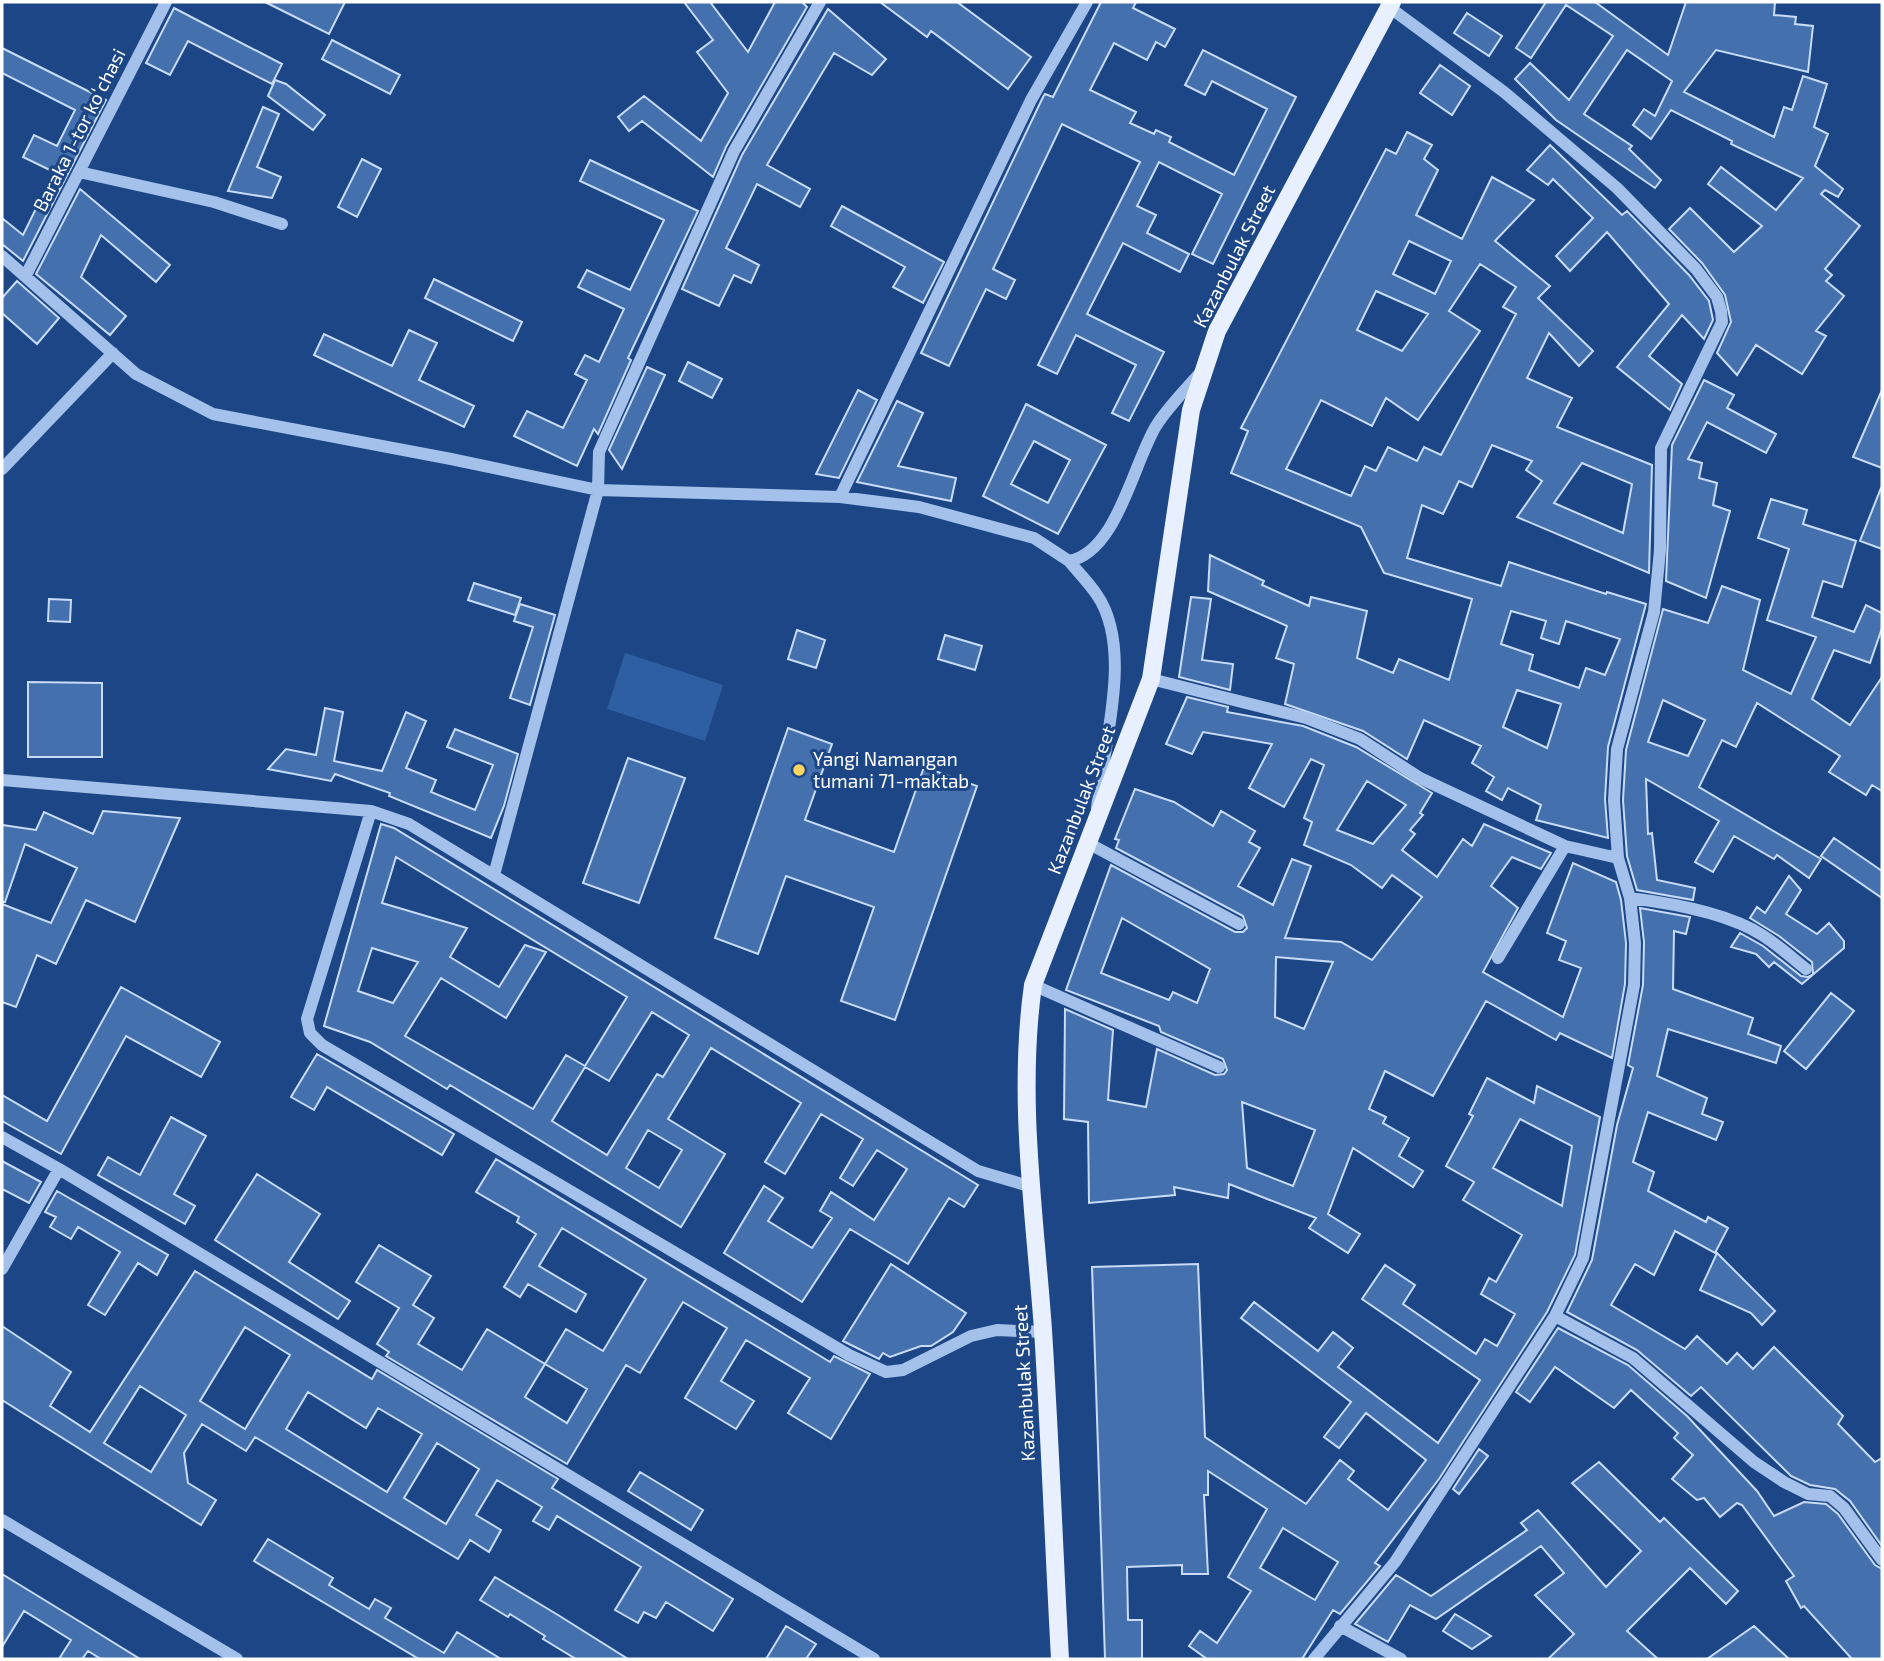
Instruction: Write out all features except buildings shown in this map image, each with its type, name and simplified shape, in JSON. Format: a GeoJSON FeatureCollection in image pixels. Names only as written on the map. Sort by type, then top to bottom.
{"type":"FeatureCollection","features":[{"type":"Feature","properties":{"kind":"main road","name":"Kazanbulak Street"},"geometry":{"type":"LineString","coordinates":[[1060,1659],[1043,1332],[1026,1081],[1027,1027],[1033,985],[1096,815],[1151,679],[1191,410],[1217,331],[1391,5]]}},
{"type":"Feature","properties":{"kind":"street","name":"Baraka 1-tor koʻchasi"},"geometry":{"type":"LineString","coordinates":[[26,275],[166,2]]}},
{"type":"Feature","properties":{"kind":"street"},"geometry":{"type":"LineString","coordinates":[[494,875],[598,490],[598,452],[734,151],[820,2]]}},
{"type":"Feature","properties":{"kind":"street"},"geometry":{"type":"LineString","coordinates":[[840,498],[1031,100],[1087,2]]}},
{"type":"Feature","properties":{"kind":"street"},"geometry":{"type":"LineString","coordinates":[[1314,1659],[1395,1562],[1555,1317],[1583,1258],[1634,985],[1635,943],[1630,898],[1618,858],[1614,800],[1617,749],[1654,612],[1660,550],[1661,448],[1722,322],[1717,297],[1696,269],[1617,188],[1504,92],[1391,5]]}},
{"type":"Feature","properties":{"kind":"street"},"geometry":{"type":"LineString","coordinates":[[79,172],[214,202],[282,225]]}},
{"type":"Feature","properties":{"kind":"street"},"geometry":{"type":"LineString","coordinates":[[2,256],[136,374],[213,414],[451,458],[598,490],[840,498],[919,507],[1034,538],[1069,561],[1098,596],[1110,623],[1116,651],[1096,815]]}},
{"type":"Feature","properties":{"kind":"street"},"geometry":{"type":"LineString","coordinates":[[2,469],[113,353]]}},
{"type":"Feature","properties":{"kind":"street"},"geometry":{"type":"LineString","coordinates":[[1069,561],[1081,559],[1101,543],[1154,429],[1204,368]]}},
{"type":"Feature","properties":{"kind":"street"},"geometry":{"type":"LineString","coordinates":[[1151,679],[1306,718],[1360,739],[1420,778],[1565,846],[1618,858]]}},
{"type":"Feature","properties":{"kind":"street"},"geometry":{"type":"LineString","coordinates":[[2,780],[371,811],[409,824],[978,1171],[1032,1187]]}},
{"type":"Feature","properties":{"kind":"street"},"geometry":{"type":"LineString","coordinates":[[371,811],[307,1019],[310,1033],[322,1045],[836,1348],[886,1372],[903,1370],[971,1336],[997,1330],[1043,1332]]}},
{"type":"Feature","properties":{"kind":"street"},"geometry":{"type":"LineString","coordinates":[[1086,842],[1239,925]]}},
{"type":"Feature","properties":{"kind":"street"},"geometry":{"type":"LineString","coordinates":[[1498,958],[1565,846]]}},
{"type":"Feature","properties":{"kind":"street"},"geometry":{"type":"LineString","coordinates":[[1630,898],[1682,906],[1760,933],[1806,969]]}},
{"type":"Feature","properties":{"kind":"street"},"geometry":{"type":"LineString","coordinates":[[1033,985],[1219,1068]]}},
{"type":"Feature","properties":{"kind":"street"},"geometry":{"type":"LineString","coordinates":[[2,1137],[874,1659]]}},
{"type":"Feature","properties":{"kind":"street"},"geometry":{"type":"LineString","coordinates":[[2,1269],[59,1169]]}},
{"type":"Feature","properties":{"kind":"street"},"geometry":{"type":"LineString","coordinates":[[1555,1317],[1633,1357],[1754,1462],[1784,1482],[1808,1494],[1830,1496],[1844,1508],[1882,1560]]}},
{"type":"Feature","properties":{"kind":"street"},"geometry":{"type":"LineString","coordinates":[[2,1520],[237,1659]]}},
{"type":"Feature","properties":{"kind":"street"},"geometry":{"type":"LineString","coordinates":[[1340,1626],[1401,1659]]}},
{"type":"Feature","properties":{"kind":"shaded area"},"geometry":{"type":"Polygon","coordinates":[[[625,653],[723,685],[705,741],[607,709],[625,653]]]}},
{"type":"Feature","properties":{"kind":"place","name":"Yangi Namangan tumani 71-maktab"},"geometry":{"type":"Point","coordinates":[799,770]}}]}
